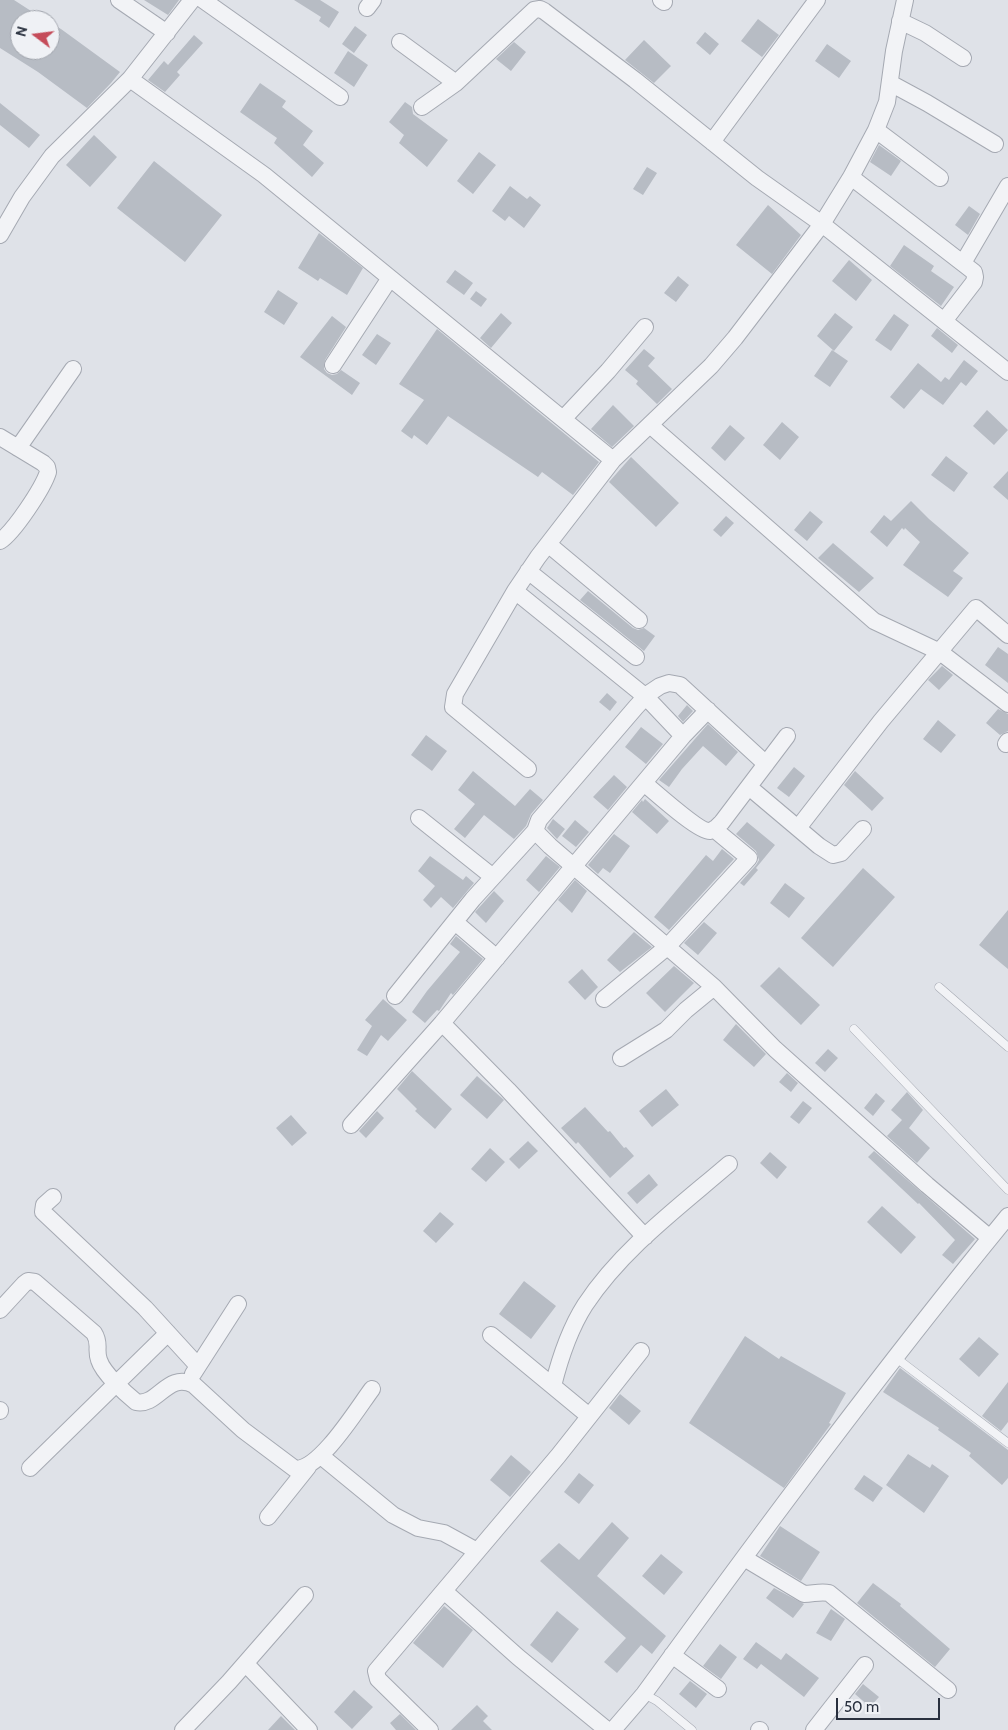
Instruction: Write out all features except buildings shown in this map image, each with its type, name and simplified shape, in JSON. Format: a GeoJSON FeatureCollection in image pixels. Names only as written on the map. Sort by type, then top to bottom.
{"type":"FeatureCollection","features":[{"type":"Feature","properties":{"kind":"street"},"geometry":{"type":"LineString","coordinates":[[119,0],[167,33]]}},
{"type":"Feature","properties":{"kind":"street"},"geometry":{"type":"LineString","coordinates":[[0,235],[22,197],[52,156],[130,79],[192,0]]}},
{"type":"Feature","properties":{"kind":"street"},"geometry":{"type":"LineString","coordinates":[[203,0],[340,97]]}},
{"type":"Feature","properties":{"kind":"street"},"geometry":{"type":"LineString","coordinates":[[712,142],[817,0]]}},
{"type":"Feature","properties":{"kind":"street"},"geometry":{"type":"LineString","coordinates":[[528,769],[453,706],[455,694],[514,591],[613,460],[711,366],[735,338],[822,224],[851,177],[876,130],[886,102],[905,0]]}},
{"type":"Feature","properties":{"kind":"street"},"geometry":{"type":"LineString","coordinates":[[422,107],[456,83],[534,10],[543,4],[544,11],[757,178],[822,224],[1008,372]]}},
{"type":"Feature","properties":{"kind":"street"},"geometry":{"type":"LineString","coordinates":[[900,21],[925,33],[963,58]]}},
{"type":"Feature","properties":{"kind":"street"},"geometry":{"type":"LineString","coordinates":[[400,42],[456,83]]}},
{"type":"Feature","properties":{"kind":"street"},"geometry":{"type":"LineString","coordinates":[[130,79],[264,175],[613,460]]}},
{"type":"Feature","properties":{"kind":"street"},"geometry":{"type":"LineString","coordinates":[[890,83],[995,144]]}},
{"type":"Feature","properties":{"kind":"street"},"geometry":{"type":"LineString","coordinates":[[876,130],[940,178]]}},
{"type":"Feature","properties":{"kind":"street"},"geometry":{"type":"LineString","coordinates":[[851,177],[974,272],[974,282],[944,321]]}},
{"type":"Feature","properties":{"kind":"street"},"geometry":{"type":"LineString","coordinates":[[964,263],[1008,186]]}},
{"type":"Feature","properties":{"kind":"street"},"geometry":{"type":"LineString","coordinates":[[333,365],[390,278]]}},
{"type":"Feature","properties":{"kind":"street"},"geometry":{"type":"LineString","coordinates":[[563,419],[608,371],[645,327]]}},
{"type":"Feature","properties":{"kind":"street"},"geometry":{"type":"LineString","coordinates":[[18,448],[73,369]]}},
{"type":"Feature","properties":{"kind":"street"},"geometry":{"type":"LineString","coordinates":[[650,425],[874,621],[940,652],[1008,704]]}},
{"type":"Feature","properties":{"kind":"street"},"geometry":{"type":"LineString","coordinates":[[0,437],[43,463],[47,467],[48,472],[14,529],[0,541]]}},
{"type":"Feature","properties":{"kind":"street"},"geometry":{"type":"LineString","coordinates":[[548,544],[639,620]]}},
{"type":"Feature","properties":{"kind":"street"},"geometry":{"type":"LineString","coordinates":[[528,571],[636,657]]}},
{"type":"Feature","properties":{"kind":"street"},"geometry":{"type":"LineString","coordinates":[[514,591],[646,698],[683,736]]}},
{"type":"Feature","properties":{"kind":"street"},"geometry":{"type":"LineString","coordinates":[[798,828],[881,721],[976,608],[1008,635]]}},
{"type":"Feature","properties":{"kind":"street"},"geometry":{"type":"LineString","coordinates":[[395,996],[455,922],[535,831],[539,820],[646,698],[660,686],[669,683],[680,685],[766,764]]}},
{"type":"Feature","properties":{"kind":"street"},"geometry":{"type":"LineString","coordinates":[[350,1125],[442,1023],[575,867],[683,736],[708,710]]}},
{"type":"Feature","properties":{"kind":"street"},"geometry":{"type":"LineString","coordinates":[[644,783],[697,826],[709,831],[714,830],[788,736]]}},
{"type":"Feature","properties":{"kind":"street"},"geometry":{"type":"LineString","coordinates":[[749,787],[819,846],[833,855],[841,853],[863,829]]}},
{"type":"Feature","properties":{"kind":"street"},"geometry":{"type":"LineString","coordinates":[[419,818],[494,877]]}},
{"type":"Feature","properties":{"kind":"street"},"geometry":{"type":"LineString","coordinates":[[604,999],[667,947],[749,858],[714,830]]}},
{"type":"Feature","properties":{"kind":"street"},"geometry":{"type":"LineString","coordinates":[[535,831],[714,987],[775,1049],[990,1238]]}},
{"type":"Feature","properties":{"kind":"street"},"geometry":{"type":"LineString","coordinates":[[455,922],[497,958]]}},
{"type":"Feature","properties":{"kind":"street"},"geometry":{"type":"LineString","coordinates":[[620,1058],[666,1030],[686,1010],[714,987]]}},
{"type":"Feature","properties":{"kind":"street"},"geometry":{"type":"LineString","coordinates":[[442,1023],[508,1090],[645,1237]]}},
{"type":"Feature","properties":{"kind":"street"},"geometry":{"type":"LineString","coordinates":[[553,1386],[559,1359],[585,1305],[612,1272],[645,1237],[729,1164]]}},
{"type":"Feature","properties":{"kind":"street"},"geometry":{"type":"LineString","coordinates":[[53,1197],[44,1205],[43,1212],[145,1308],[198,1366]]}},
{"type":"Feature","properties":{"kind":"street"},"geometry":{"type":"LineString","coordinates":[[613,1730],[644,1694],[895,1357],[1008,1216]]}},
{"type":"Feature","properties":{"kind":"street"},"geometry":{"type":"LineString","coordinates":[[0,1310],[24,1284],[28,1281],[35,1282],[94,1333],[98,1342],[99,1362],[117,1384],[136,1402],[146,1401],[179,1381],[188,1382],[194,1385],[242,1430],[289,1465],[295,1469],[308,1466]]}},
{"type":"Feature","properties":{"kind":"street"},"geometry":{"type":"LineString","coordinates":[[188,1382],[238,1304]]}},
{"type":"Feature","properties":{"kind":"street"},"geometry":{"type":"LineString","coordinates":[[30,1468],[168,1333]]}},
{"type":"Feature","properties":{"kind":"street"},"geometry":{"type":"LineString","coordinates":[[491,1335],[589,1416]]}},
{"type":"Feature","properties":{"kind":"street"},"geometry":{"type":"LineString","coordinates":[[430,1730],[378,1679],[376,1671],[477,1552],[640,1351]]}},
{"type":"Feature","properties":{"kind":"street"},"geometry":{"type":"LineString","coordinates":[[268,1517],[308,1466],[321,1456],[372,1389]]}},
{"type":"Feature","properties":{"kind":"street"},"geometry":{"type":"LineString","coordinates":[[321,1456],[393,1515],[418,1528],[444,1533],[477,1552]]}},
{"type":"Feature","properties":{"kind":"street"},"geometry":{"type":"LineString","coordinates":[[744,1558],[804,1594],[820,1591],[828,1593],[948,1690]]}},
{"type":"Feature","properties":{"kind":"street"},"geometry":{"type":"LineString","coordinates":[[444,1591],[518,1657],[607,1730]]}},
{"type":"Feature","properties":{"kind":"street"},"geometry":{"type":"LineString","coordinates":[[183,1730],[246,1664],[305,1595]]}},
{"type":"Feature","properties":{"kind":"street"},"geometry":{"type":"LineString","coordinates":[[672,1655],[718,1689]]}},
{"type":"Feature","properties":{"kind":"street"},"geometry":{"type":"LineString","coordinates":[[246,1664],[308,1730]]}},
{"type":"Feature","properties":{"kind":"street"},"geometry":{"type":"LineString","coordinates":[[814,1730],[865,1665]]}},
{"type":"Feature","properties":{"kind":"lane"},"geometry":{"type":"LineString","coordinates":[[939,987],[1008,1046]]}},
{"type":"Feature","properties":{"kind":"lane"},"geometry":{"type":"LineString","coordinates":[[854,1029],[1008,1190]]}},
{"type":"Feature","properties":{"kind":"lane"},"geometry":{"type":"LineString","coordinates":[[895,1357],[1008,1443]]}},
{"type":"Feature","properties":{"kind":"lane"},"geometry":{"type":"LineString","coordinates":[[644,1694],[657,1701],[692,1730]]}}]}
